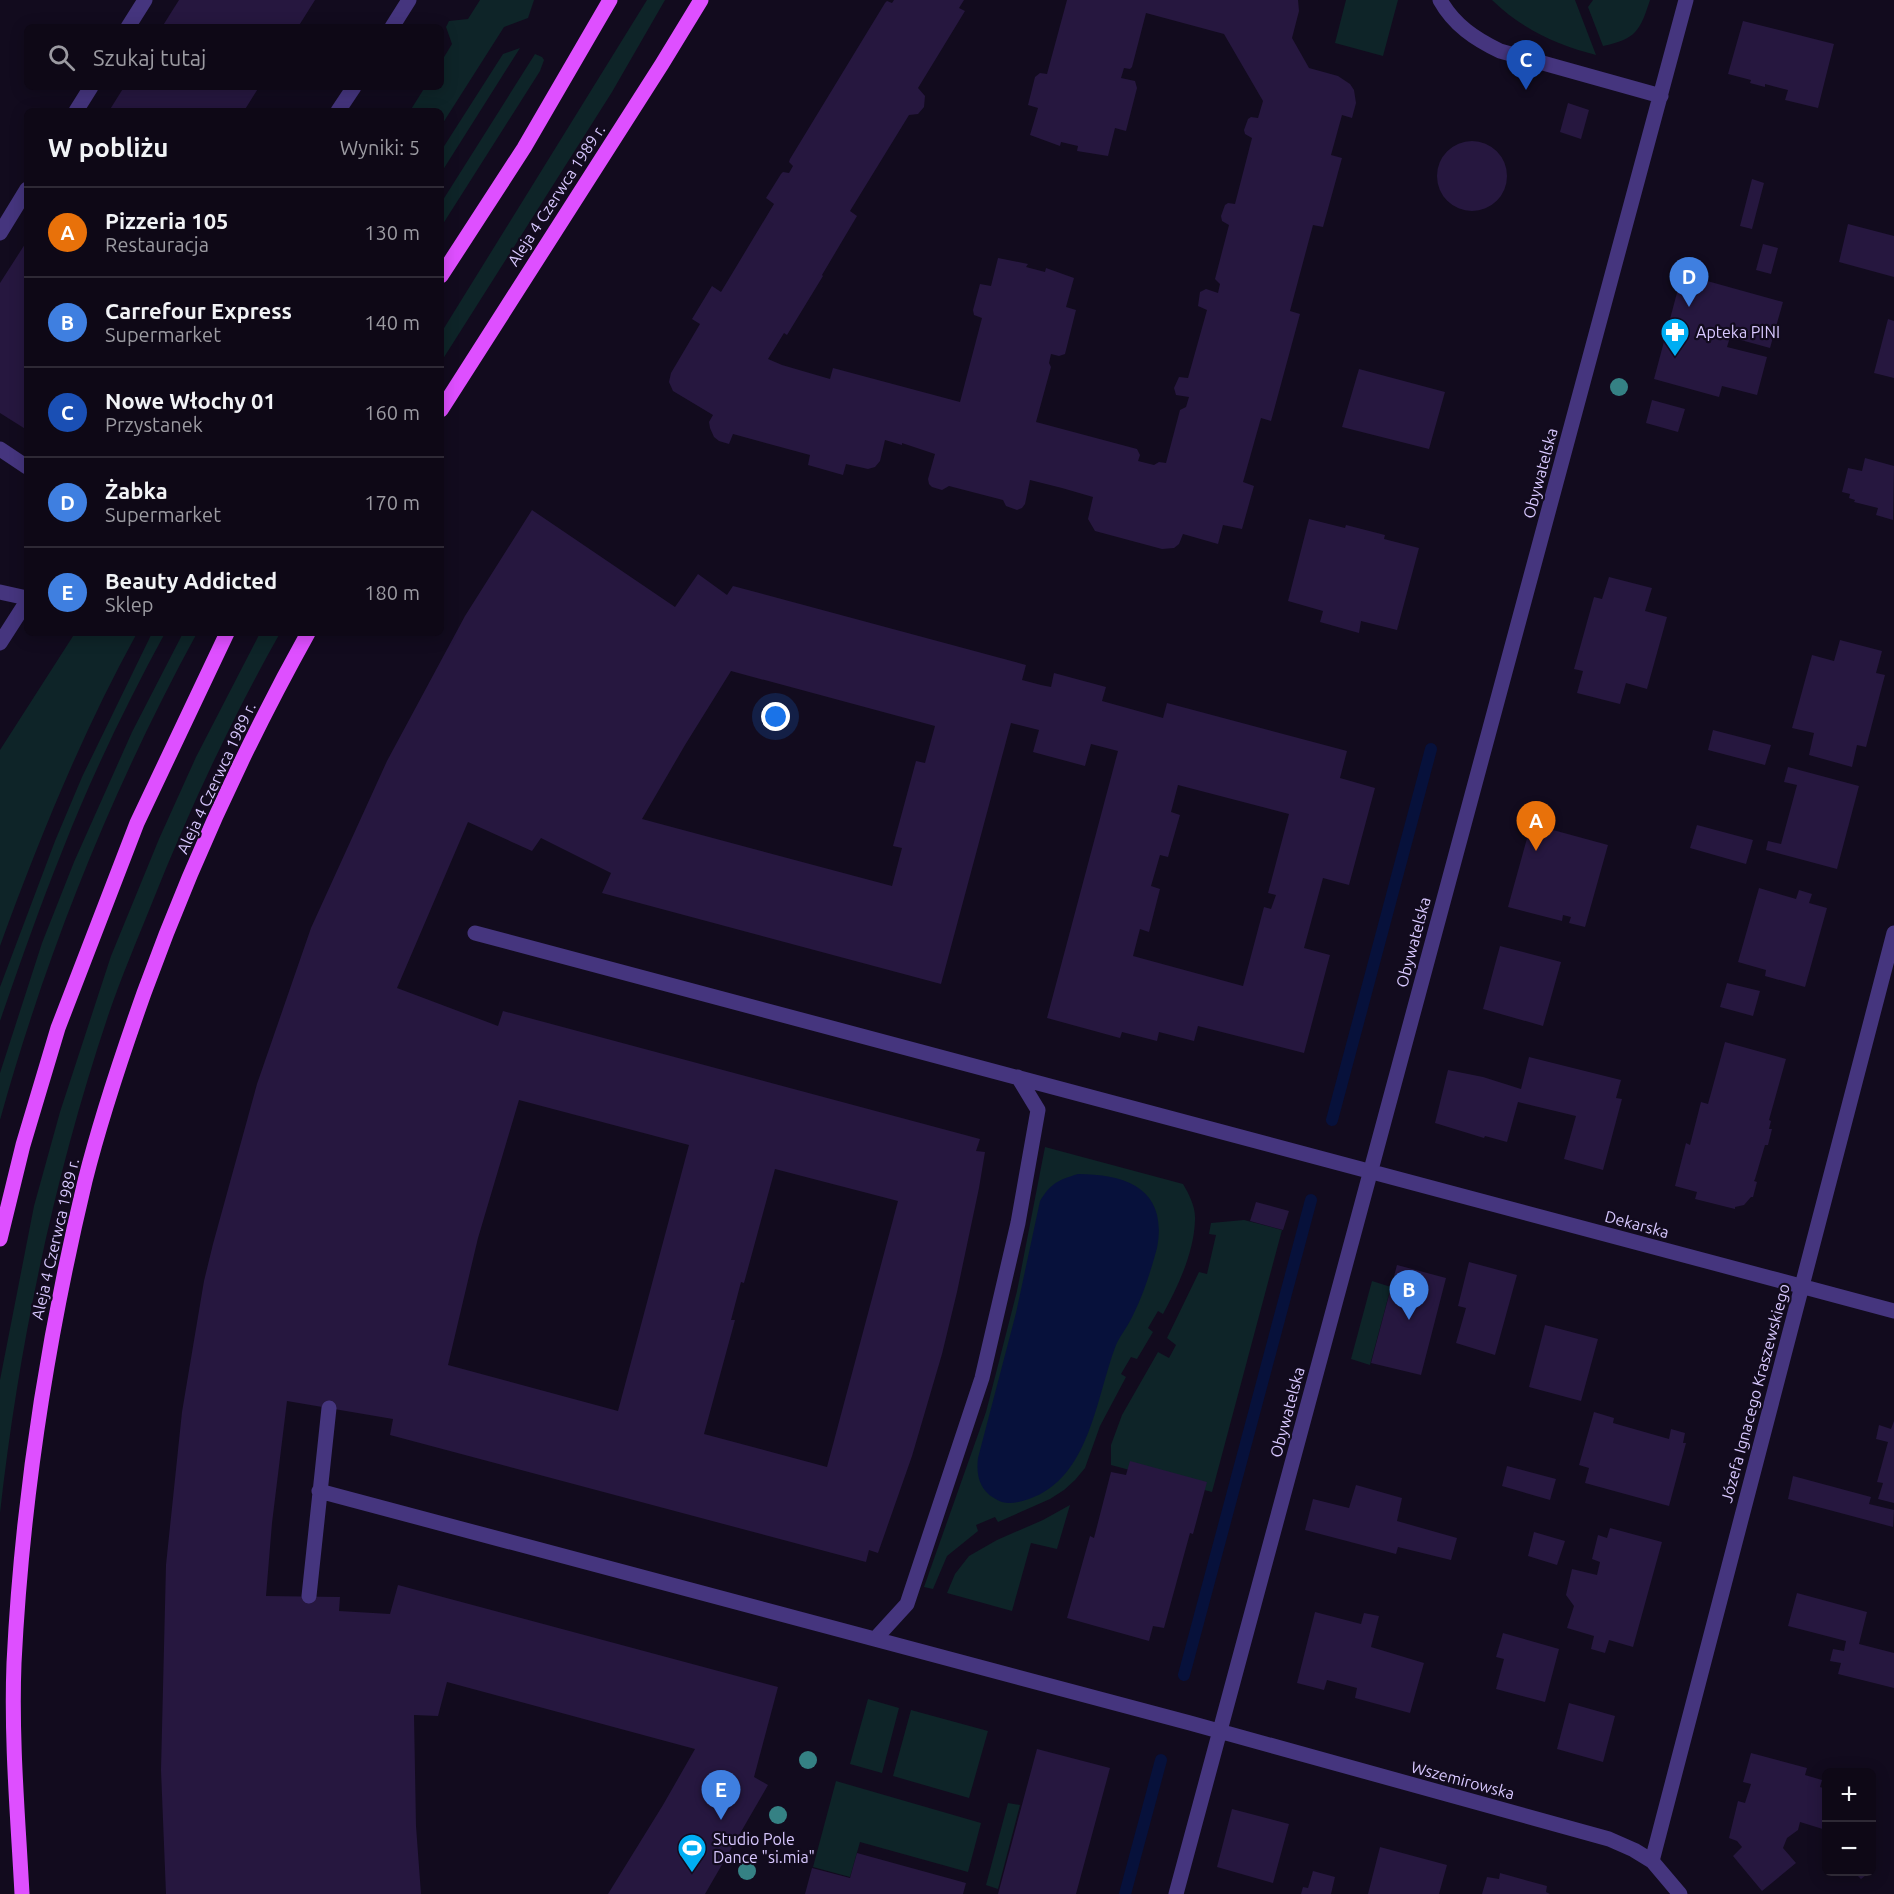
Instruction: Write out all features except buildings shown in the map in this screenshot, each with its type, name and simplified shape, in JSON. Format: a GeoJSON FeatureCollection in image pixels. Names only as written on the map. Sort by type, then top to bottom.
{"type":"FeatureCollection","features":[{"type":"Feature","properties":{"kind":"main road"},"geometry":{"type":"LineString","coordinates":[[444,271],[524,148],[610,0]]}},
{"type":"Feature","properties":{"kind":"main road","name":"Aleja 4 Czerwca 1989 r."},"geometry":{"type":"LineString","coordinates":[[444,405],[701,0]]}},
{"type":"Feature","properties":{"kind":"main road"},"geometry":{"type":"LineString","coordinates":[[0,1239],[22,1145],[58,1028],[137,823],[226,636]]}},
{"type":"Feature","properties":{"kind":"main road","name":"Aleja 4 Czerwca 1989 r."},"geometry":{"type":"LineString","coordinates":[[22,1894],[16,1786],[14,1667],[22,1543],[44,1376],[83,1190],[108,1100],[162,945],[204,842],[245,754],[306,636]]}},
{"type":"Feature","properties":{"kind":"street"},"geometry":{"type":"LineString","coordinates":[[130,24],[145,0]]}},
{"type":"Feature","properties":{"kind":"street"},"geometry":{"type":"LineString","coordinates":[[394,24],[409,0]]}},
{"type":"Feature","properties":{"kind":"street"},"geometry":{"type":"LineString","coordinates":[[1440,0],[1461,27],[1480,42],[1500,51],[1661,96]]}},
{"type":"Feature","properties":{"kind":"street","name":"Obywatelska"},"geometry":{"type":"LineString","coordinates":[[1176,1894],[1686,0]]}},
{"type":"Feature","properties":{"kind":"street"},"geometry":{"type":"LineString","coordinates":[[78,108],[89,90]]}},
{"type":"Feature","properties":{"kind":"street"},"geometry":{"type":"LineString","coordinates":[[340,108],[352,90]]}},
{"type":"Feature","properties":{"kind":"street"},"geometry":{"type":"LineString","coordinates":[[0,233],[24,194]]}},
{"type":"Feature","properties":{"kind":"street"},"geometry":{"type":"LineString","coordinates":[[0,449],[24,465]]}},
{"type":"Feature","properties":{"kind":"street"},"geometry":{"type":"LineString","coordinates":[[0,592],[24,599]]}},
{"type":"Feature","properties":{"kind":"street"},"geometry":{"type":"LineString","coordinates":[[0,643],[24,605]]}},
{"type":"Feature","properties":{"kind":"street","name":"Dekarska"},"geometry":{"type":"LineString","coordinates":[[475,933],[1894,1311]]}},
{"type":"Feature","properties":{"kind":"street","name":"Józefa Ignacego Kraszewskiego"},"geometry":{"type":"LineString","coordinates":[[1652,1861],[1894,933]]}},
{"type":"Feature","properties":{"kind":"street"},"geometry":{"type":"LineString","coordinates":[[875,1639],[907,1604],[982,1378],[1018,1223],[1038,1110],[1018,1077]]}},
{"type":"Feature","properties":{"kind":"street"},"geometry":{"type":"LineString","coordinates":[[309,1596],[329,1408]]}},
{"type":"Feature","properties":{"kind":"street","name":"Wszemirowska"},"geometry":{"type":"LineString","coordinates":[[319,1491],[1219,1731],[1609,1839],[1652,1861],[1680,1894]]}},
{"type":"Feature","properties":{"kind":"green space"},"geometry":{"type":"Polygon","coordinates":[[[480,0],[534,0],[528,18],[504,27],[444,121],[444,108],[412,108],[423,90],[444,90],[444,57],[452,44],[446,27],[449,21],[468,19],[480,0]]]}},
{"type":"Feature","properties":{"kind":"green space"},"geometry":{"type":"Polygon","coordinates":[[[647,0],[665,0],[612,92],[444,357],[444,328],[647,0]]]}},
{"type":"Feature","properties":{"kind":"green space"},"geometry":{"type":"Polygon","coordinates":[[[1346,0],[1398,0],[1383,56],[1335,43],[1346,0]]]}},
{"type":"Feature","properties":{"kind":"green space"},"geometry":{"type":"Polygon","coordinates":[[[1492,0],[1575,0],[1596,55],[1540,35],[1515,19],[1492,0]]]}},
{"type":"Feature","properties":{"kind":"green space"},"geometry":{"type":"Polygon","coordinates":[[[1593,0],[1650,0],[1643,19],[1630,37],[1603,46],[1588,7],[1593,0]]]}},
{"type":"Feature","properties":{"kind":"green space"},"geometry":{"type":"Polygon","coordinates":[[[520,48],[444,168],[444,146],[503,54],[520,48]]]}},
{"type":"Feature","properties":{"kind":"green space"},"geometry":{"type":"Polygon","coordinates":[[[535,54],[542,57],[544,60],[540,71],[444,222],[444,198],[535,54]]]}},
{"type":"Feature","properties":{"kind":"green space"},"geometry":{"type":"Polygon","coordinates":[[[73,636],[135,636],[62,787],[0,946],[0,750],[73,636]]]}},
{"type":"Feature","properties":{"kind":"green space"},"geometry":{"type":"Polygon","coordinates":[[[151,636],[163,636],[124,713],[74,821],[0,1021],[0,987],[55,841],[82,777],[151,636]]]}},
{"type":"Feature","properties":{"kind":"green space"},"geometry":{"type":"Polygon","coordinates":[[[181,636],[195,636],[137,750],[85,871],[39,994],[0,1120],[0,1073],[42,943],[74,862],[132,732],[181,636]]]}},
{"type":"Feature","properties":{"kind":"green space"},"geometry":{"type":"Polygon","coordinates":[[[258,636],[278,636],[211,766],[141,931],[108,1016],[71,1138],[41,1262],[17,1387],[0,1513],[0,1380],[34,1206],[60,1112],[111,956],[159,839],[196,757],[258,636]]]}},
{"type":"Feature","properties":{"kind":"green space"},"geometry":{"type":"Polygon","coordinates":[[[1045,1147],[1183,1184],[1192,1201],[1195,1215],[1192,1245],[1179,1281],[1163,1314],[1158,1311],[1148,1328],[1153,1332],[1137,1359],[1131,1357],[1121,1374],[1126,1377],[1100,1426],[1085,1468],[1064,1490],[1050,1499],[998,1522],[995,1517],[976,1525],[978,1531],[947,1556],[933,1589],[924,1587],[986,1412],[1017,1291],[1045,1147]]]}},
{"type":"Feature","properties":{"kind":"green space"},"geometry":{"type":"Polygon","coordinates":[[[1244,1220],[1282,1230],[1212,1492],[1111,1465],[1111,1445],[1122,1415],[1158,1352],[1169,1358],[1176,1345],[1167,1338],[1199,1272],[1207,1274],[1216,1235],[1209,1234],[1211,1223],[1244,1220]]]}},
{"type":"Feature","properties":{"kind":"green space"},"geometry":{"type":"Polygon","coordinates":[[[1372,1281],[1391,1287],[1370,1365],[1351,1359],[1372,1281]]]}},
{"type":"Feature","properties":{"kind":"green space"},"geometry":{"type":"Polygon","coordinates":[[[1070,1505],[1057,1549],[1031,1543],[1012,1611],[947,1593],[955,1574],[969,1556],[1070,1505]]]}},
{"type":"Feature","properties":{"kind":"green space"},"geometry":{"type":"Polygon","coordinates":[[[868,1699],[899,1708],[882,1773],[850,1764],[868,1699]]]}},
{"type":"Feature","properties":{"kind":"green space"},"geometry":{"type":"Polygon","coordinates":[[[911,1710],[988,1731],[969,1798],[893,1776],[911,1710]]]}},
{"type":"Feature","properties":{"kind":"green space"},"geometry":{"type":"Polygon","coordinates":[[[836,1781],[981,1823],[968,1872],[860,1842],[850,1877],[813,1867],[836,1781]]]}},
{"type":"Feature","properties":{"kind":"green space"},"geometry":{"type":"Polygon","coordinates":[[[1008,1803],[1020,1805],[998,1889],[986,1885],[1008,1803]]]}},
{"type":"Feature","properties":{"kind":"shaded area"},"geometry":{"type":"Polygon","coordinates":[[[1078,1174],[1113,1177],[1140,1189],[1150,1199],[1156,1212],[1159,1228],[1157,1248],[1141,1298],[1116,1345],[1096,1411],[1078,1455],[1066,1473],[1049,1488],[1029,1499],[1011,1503],[1002,1502],[989,1494],[982,1486],[978,1475],[978,1458],[1016,1313],[1040,1201],[1056,1183],[1078,1174]]]}},
{"type":"Feature","properties":{"kind":"waterway"},"geometry":{"type":"LineString","coordinates":[[1332,1120],[1431,749]]}},
{"type":"Feature","properties":{"kind":"waterway"},"geometry":{"type":"LineString","coordinates":[[1184,1675],[1311,1200]]}},
{"type":"Feature","properties":{"kind":"waterway"},"geometry":{"type":"LineString","coordinates":[[1125,1894],[1161,1760]]}},
{"type":"Feature","properties":{"kind":"place","name":"Nowe Włochy 01"},"geometry":{"type":"Point","coordinates":[1526,90]}},
{"type":"Feature","properties":{"kind":"place","name":"Żabka"},"geometry":{"type":"Point","coordinates":[1689,307]}},
{"type":"Feature","properties":{"kind":"place","name":"Apteka PINI"},"geometry":{"type":"Point","coordinates":[1675,358]}},
{"type":"Feature","properties":{"kind":"place","name":"Pizzeria 105"},"geometry":{"type":"Point","coordinates":[1536,851]}},
{"type":"Feature","properties":{"kind":"place","name":"Carrefour Express"},"geometry":{"type":"Point","coordinates":[1409,1320]}},
{"type":"Feature","properties":{"kind":"place","name":"Beauty Addicted"},"geometry":{"type":"Point","coordinates":[721,1820]}},
{"type":"Feature","properties":{"kind":"place","name":"Studio Pole Dance \"si.mia\""},"geometry":{"type":"Point","coordinates":[692,1874]}}]}
